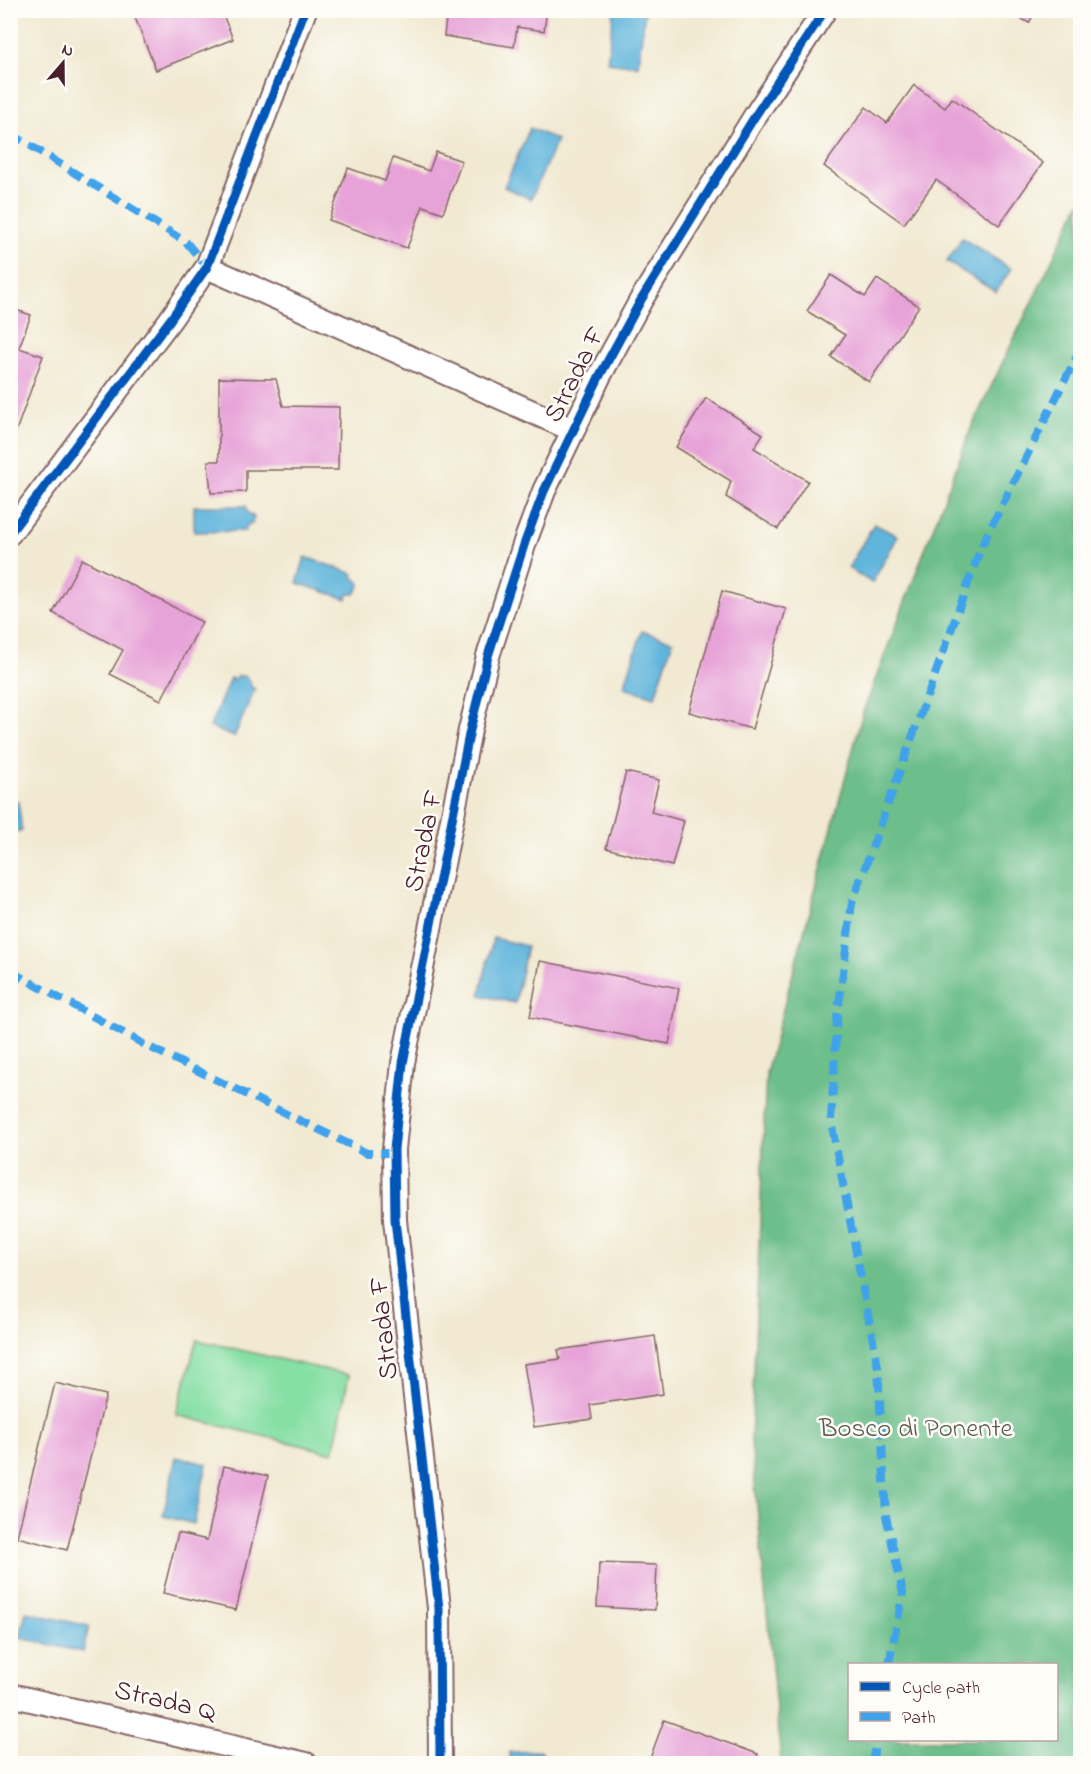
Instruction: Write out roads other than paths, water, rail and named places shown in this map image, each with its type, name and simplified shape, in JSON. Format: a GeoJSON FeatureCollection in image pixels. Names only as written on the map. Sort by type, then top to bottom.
{"type":"FeatureCollection","features":[{"type":"Feature","properties":{"kind":"street"},"geometry":{"type":"LineString","coordinates":[[10,533],[170,320],[207,267],[305,10]]}},
{"type":"Feature","properties":{"kind":"street","name":"Strada F"},"geometry":{"type":"LineString","coordinates":[[440,1764],[439,1608],[395,1220],[394,1153],[403,1063],[470,730],[488,656],[544,491],[604,367],[641,300],[755,116],[825,10]]}},
{"type":"Feature","properties":{"kind":"street"},"geometry":{"type":"LineString","coordinates":[[207,267],[573,430]]}},
{"type":"Feature","properties":{"kind":"street","name":"Strada Q"},"geometry":{"type":"LineString","coordinates":[[10,1695],[306,1764]]}},
{"type":"Feature","properties":{"kind":"water"},"geometry":{"type":"Polygon","coordinates":[[[614,10],[645,11],[638,66],[607,62],[614,10]]]}},
{"type":"Feature","properties":{"kind":"water"},"geometry":{"type":"Polygon","coordinates":[[[530,128],[557,140],[531,199],[504,187],[530,128]]]}},
{"type":"Feature","properties":{"kind":"water"},"geometry":{"type":"Polygon","coordinates":[[[962,238],[1011,269],[996,292],[947,262],[962,238]]]}},
{"type":"Feature","properties":{"kind":"water"},"geometry":{"type":"Polygon","coordinates":[[[194,506],[246,506],[247,512],[254,517],[252,524],[246,526],[245,531],[194,532],[194,506]]]}},
{"type":"Feature","properties":{"kind":"water"},"geometry":{"type":"Polygon","coordinates":[[[874,524],[898,536],[872,583],[848,568],[874,524]]]}},
{"type":"Feature","properties":{"kind":"water"},"geometry":{"type":"Polygon","coordinates":[[[305,557],[354,574],[353,577],[360,586],[355,594],[348,594],[347,599],[297,583],[305,557]]]}},
{"type":"Feature","properties":{"kind":"water"},"geometry":{"type":"Polygon","coordinates":[[[642,631],[673,641],[655,697],[624,687],[642,631]]]}},
{"type":"Feature","properties":{"kind":"water"},"geometry":{"type":"Polygon","coordinates":[[[238,676],[245,676],[250,681],[251,687],[255,689],[234,737],[210,727],[230,678],[234,679],[238,676]]]}},
{"type":"Feature","properties":{"kind":"water"},"geometry":{"type":"Polygon","coordinates":[[[18,801],[22,831],[11,832],[11,802],[18,801]]]}},
{"type":"Feature","properties":{"kind":"water"},"geometry":{"type":"Polygon","coordinates":[[[493,938],[527,946],[515,1003],[480,995],[493,938]]]}},
{"type":"Feature","properties":{"kind":"water"},"geometry":{"type":"Polygon","coordinates":[[[176,1457],[207,1464],[194,1524],[163,1516],[176,1457]]]}},
{"type":"Feature","properties":{"kind":"water"},"geometry":{"type":"Polygon","coordinates":[[[26,1612],[89,1626],[83,1652],[20,1638],[26,1612]]]}},
{"type":"Feature","properties":{"kind":"water"},"geometry":{"type":"Polygon","coordinates":[[[542,1751],[542,1763],[510,1763],[510,1752],[542,1751]]]}},
{"type":"Feature","properties":{"kind":"park label","name":"Bosco di Ponente"},"geometry":{"type":"Point","coordinates":[916,1429]}}]}
